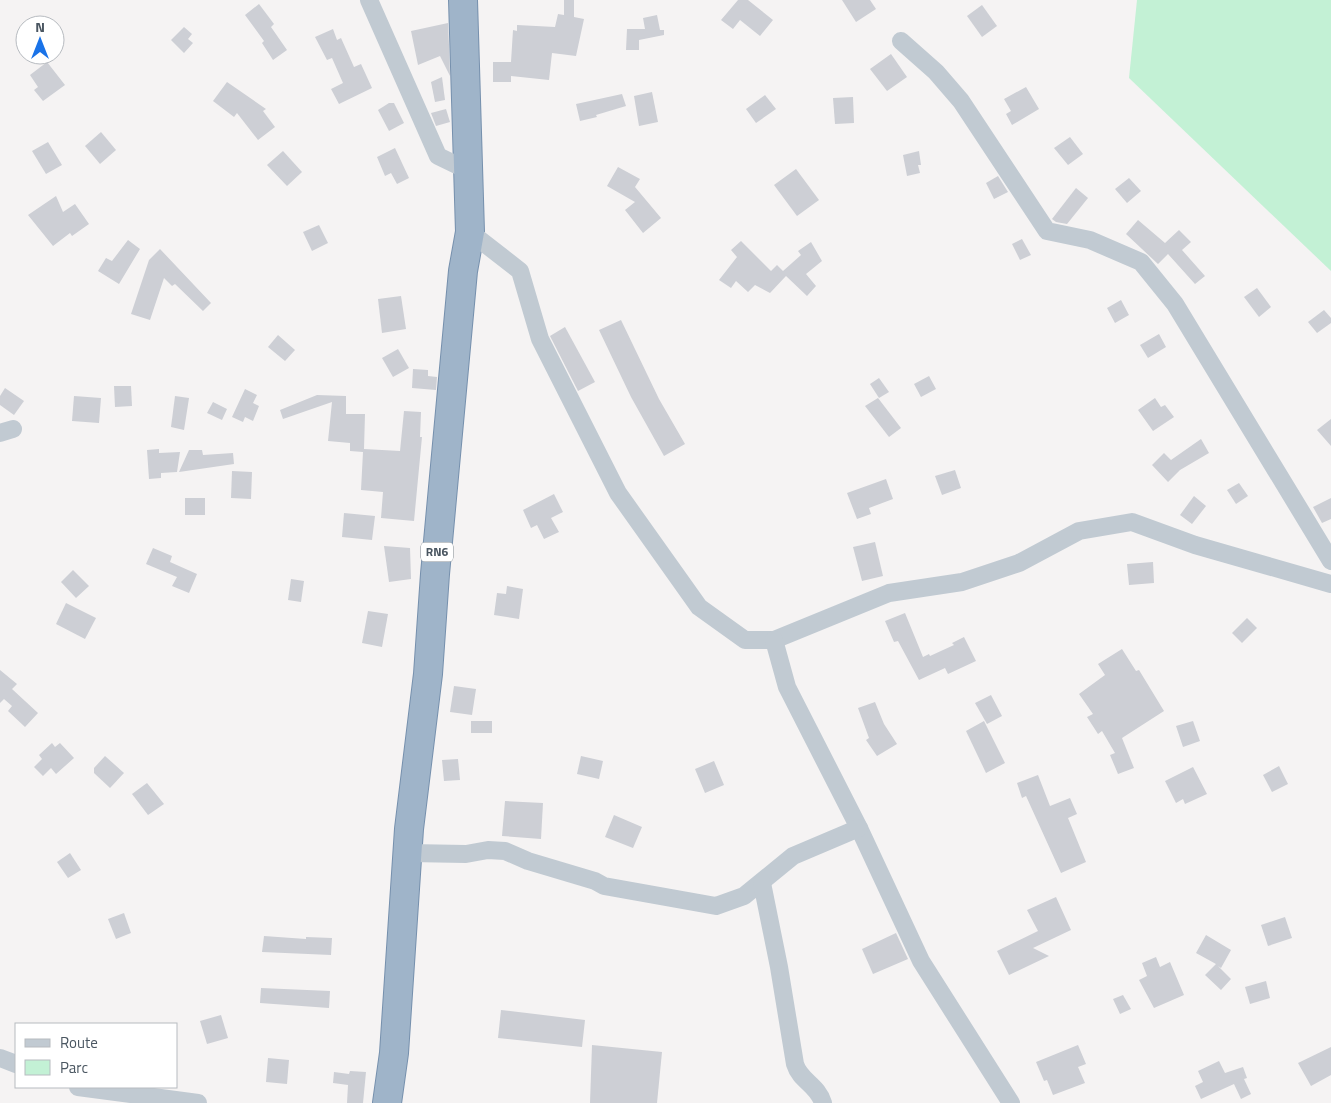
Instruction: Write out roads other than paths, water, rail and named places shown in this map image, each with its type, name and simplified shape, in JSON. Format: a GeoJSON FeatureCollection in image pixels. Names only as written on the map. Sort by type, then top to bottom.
{"type":"FeatureCollection","features":[{"type":"Feature","properties":{"kind":"highway","name":"RN6"},"geometry":{"type":"LineString","coordinates":[[387,1103],[394,1053],[409,853],[409,829],[428,674],[435,574],[463,272],[470,232],[463,0]]}},
{"type":"Feature","properties":{"kind":"street"},"geometry":{"type":"LineString","coordinates":[[369,0],[438,156],[467,170]]}},
{"type":"Feature","properties":{"kind":"street"},"geometry":{"type":"LineString","coordinates":[[901,41],[936,72],[961,101],[1047,231],[1090,240],[1141,262],[1174,304],[1331,561]]}},
{"type":"Feature","properties":{"kind":"street"},"geometry":{"type":"LineString","coordinates":[[470,232],[520,271],[540,339],[618,494],[699,607],[744,640],[774,640],[889,593],[962,582],[1020,564],[1079,531],[1132,522],[1195,545],[1331,584]]}},
{"type":"Feature","properties":{"kind":"street"},"geometry":{"type":"LineString","coordinates":[[774,640],[787,687],[859,828],[922,961],[1011,1103]]}},
{"type":"Feature","properties":{"kind":"street"},"geometry":{"type":"LineString","coordinates":[[409,853],[466,854],[488,850],[505,851],[528,861],[595,881],[604,886],[716,906],[744,896],[793,856],[859,828]]}},
{"type":"Feature","properties":{"kind":"street"},"geometry":{"type":"LineString","coordinates":[[762,883],[779,967],[795,1064],[802,1077],[817,1089],[822,1103]]}},
{"type":"Feature","properties":{"kind":"street"},"geometry":{"type":"LineString","coordinates":[[0,1058],[15,1064]]}},
{"type":"Feature","properties":{"kind":"street"},"geometry":{"type":"LineString","coordinates":[[86,1088],[198,1103]]}}]}
